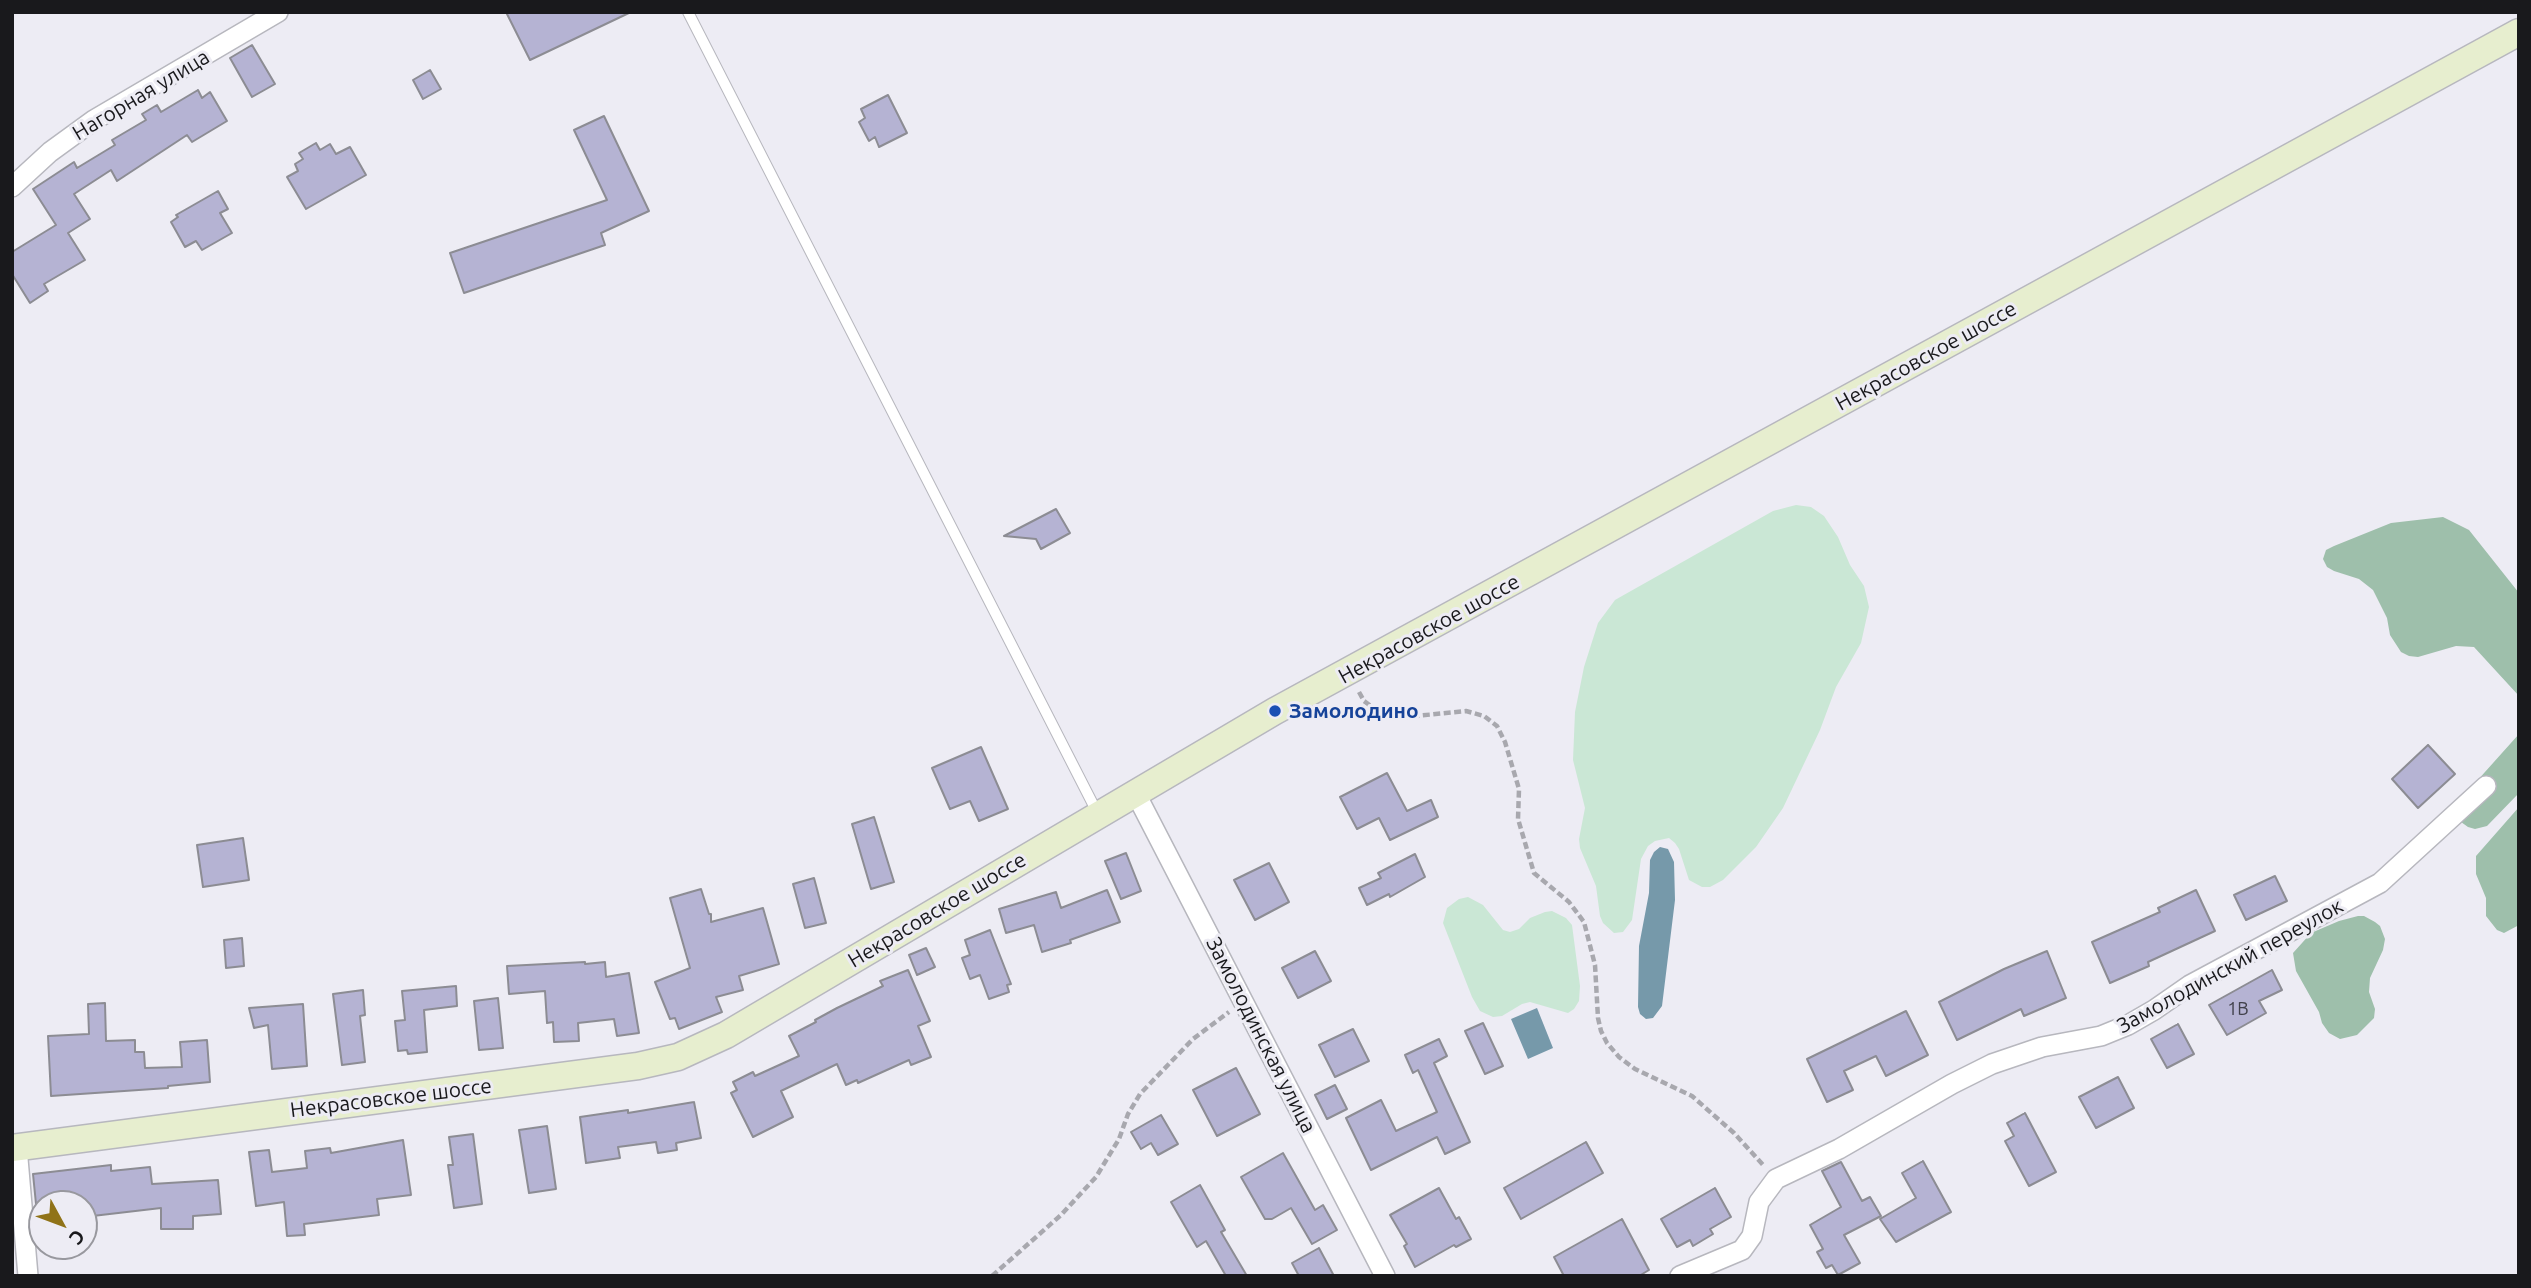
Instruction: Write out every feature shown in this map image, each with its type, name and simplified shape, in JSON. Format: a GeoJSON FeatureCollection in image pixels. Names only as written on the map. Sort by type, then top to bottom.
{"type":"FeatureCollection","features":[{"type":"Feature","properties":{"kind":"street","name":"Нагорная улица"},"geometry":{"type":"LineString","coordinates":[[12,187],[50,152],[94,120],[278,12]]}},
{"type":"Feature","properties":{"kind":"street","name":"Некрасовское шоссе"},"geometry":{"type":"LineString","coordinates":[[14,1147],[624,1068],[678,1057],[726,1035],[1234,734],[2519,32]]}},
{"type":"Feature","properties":{"kind":"street","name":"Замолодинский переулок"},"geometry":{"type":"LineString","coordinates":[[1776,1179],[1839,1149],[1992,1064],[2042,1047],[2101,1035],[2136,1020],[2190,985],[2380,883],[2486,786]]}},
{"type":"Feature","properties":{"kind":"street","name":"Замолодинская улица"},"geometry":{"type":"LineString","coordinates":[[1136,794],[1385,1276]]}},
{"type":"Feature","properties":{"kind":"street"},"geometry":{"type":"LineString","coordinates":[[14,1147],[27,1276]]}},
{"type":"Feature","properties":{"kind":"street"},"geometry":{"type":"LineString","coordinates":[[1681,1276],[1742,1250],[1752,1236],[1759,1202],[1776,1179]]}},
{"type":"Feature","properties":{"kind":"lane"},"geometry":{"type":"LineString","coordinates":[[688,12],[1098,815]]}},
{"type":"Feature","properties":{"kind":"path"},"geometry":{"type":"LineString","coordinates":[[1349,673],[1364,701],[1380,713],[1406,717],[1466,711],[1484,716],[1497,726],[1505,741],[1519,789],[1518,819],[1534,873],[1569,902],[1584,922],[1595,965],[1598,1018],[1607,1042],[1619,1057],[1635,1069],[1692,1096],[1734,1133],[1776,1179]]}},
{"type":"Feature","properties":{"kind":"path"},"geometry":{"type":"LineString","coordinates":[[992,1276],[1061,1214],[1096,1177],[1119,1139],[1139,1094],[1155,1076],[1193,1039],[1244,1000]]}},
{"type":"Feature","properties":{"kind":"green space"},"geometry":{"type":"Polygon","coordinates":[[[1796,505],[1811,507],[1824,516],[1864,586],[1869,607],[1861,643],[1836,687],[1820,730],[1783,808],[1756,847],[1723,880],[1710,887],[1702,887],[1689,880],[1675,843],[1669,838],[1655,841],[1648,846],[1641,859],[1632,920],[1623,932],[1614,933],[1603,923],[1600,916],[1596,886],[1580,848],[1579,839],[1585,808],[1573,760],[1575,712],[1584,667],[1598,623],[1615,600],[1773,511],[1796,505]]]}},
{"type":"Feature","properties":{"kind":"green space"},"geometry":{"type":"Polygon","coordinates":[[[2443,517],[2469,530],[2519,593],[2519,696],[2474,647],[2456,646],[2418,657],[2401,652],[2390,635],[2387,618],[2373,590],[2359,579],[2327,567],[2323,559],[2326,550],[2391,523],[2443,517]]]}},
{"type":"Feature","properties":{"kind":"green space"},"geometry":{"type":"Polygon","coordinates":[[[2519,734],[2519,793],[2487,826],[2475,829],[2468,827],[2461,822],[2458,815],[2459,801],[2519,734]]]}},
{"type":"Feature","properties":{"kind":"green space"},"geometry":{"type":"Polygon","coordinates":[[[2519,807],[2519,925],[2504,933],[2497,930],[2486,916],[2486,898],[2476,874],[2476,856],[2519,807]]]}},
{"type":"Feature","properties":{"kind":"green space"},"geometry":{"type":"Polygon","coordinates":[[[1468,897],[1483,905],[1503,930],[1510,932],[1519,929],[1530,918],[1545,912],[1552,911],[1566,918],[1572,925],[1580,986],[1579,1001],[1574,1009],[1568,1013],[1530,1002],[1502,1016],[1493,1017],[1480,1011],[1443,923],[1447,908],[1459,899],[1468,897]]]}},
{"type":"Feature","properties":{"kind":"green space"},"geometry":{"type":"Polygon","coordinates":[[[2364,916],[2380,926],[2385,939],[2370,978],[2369,992],[2375,1009],[2374,1018],[2357,1035],[2340,1039],[2329,1033],[2322,1023],[2319,1012],[2296,971],[2293,953],[2311,933],[2364,916]]]}},
{"type":"Feature","properties":{"kind":"water"},"geometry":{"type":"Polygon","coordinates":[[[1660,847],[1668,849],[1674,862],[1675,900],[1662,1006],[1653,1018],[1646,1019],[1640,1014],[1638,1007],[1639,946],[1649,893],[1650,860],[1660,847]]]}},
{"type":"Feature","properties":{"kind":"water"},"geometry":{"type":"Polygon","coordinates":[[[1537,1008],[1553,1048],[1528,1059],[1511,1019],[1537,1008]]]}},
{"type":"Feature","properties":{"kind":"building"},"geometry":{"type":"Polygon","coordinates":[[[506,12],[631,12],[530,60],[506,12]]]}},
{"type":"Feature","properties":{"kind":"building"},"geometry":{"type":"Polygon","coordinates":[[[252,45],[275,84],[252,97],[230,58],[252,45]]]}},
{"type":"Feature","properties":{"kind":"building"},"geometry":{"type":"Polygon","coordinates":[[[430,70],[441,89],[423,99],[413,80],[430,70]]]}},
{"type":"Feature","properties":{"kind":"building"},"geometry":{"type":"Polygon","coordinates":[[[198,90],[202,98],[210,92],[227,121],[192,142],[187,135],[117,181],[111,170],[74,194],[90,219],[68,233],[85,260],[44,284],[48,291],[30,303],[12,274],[12,252],[56,225],[33,189],[74,162],[77,168],[115,145],[112,140],[146,120],[142,114],[157,105],[161,112],[198,90]]]}},
{"type":"Feature","properties":{"kind":"building"},"geometry":{"type":"Polygon","coordinates":[[[888,95],[907,133],[879,147],[875,137],[869,141],[859,122],[865,118],[861,109],[888,95]]]}},
{"type":"Feature","properties":{"kind":"building"},"geometry":{"type":"Polygon","coordinates":[[[604,116],[649,211],[601,233],[605,245],[464,293],[450,253],[607,200],[574,130],[604,116]]]}},
{"type":"Feature","properties":{"kind":"building"},"geometry":{"type":"Polygon","coordinates":[[[316,143],[320,150],[330,144],[336,154],[350,147],[366,175],[306,209],[287,177],[298,171],[295,164],[303,159],[299,153],[316,143]]]}},
{"type":"Feature","properties":{"kind":"building"},"geometry":{"type":"Polygon","coordinates":[[[218,191],[228,209],[220,213],[232,233],[202,250],[196,241],[185,247],[171,222],[178,217],[176,215],[218,191]]]}},
{"type":"Feature","properties":{"kind":"building"},"geometry":{"type":"Polygon","coordinates":[[[1056,509],[1070,533],[1041,549],[1036,539],[1004,536],[1056,509]]]}},
{"type":"Feature","properties":{"kind":"building"},"geometry":{"type":"Polygon","coordinates":[[[2428,745],[2455,774],[2418,808],[2392,779],[2428,745]]]}},
{"type":"Feature","properties":{"kind":"building"},"geometry":{"type":"Polygon","coordinates":[[[981,747],[1008,809],[979,821],[970,801],[950,809],[932,768],[981,747]]]}},
{"type":"Feature","properties":{"kind":"building"},"geometry":{"type":"Polygon","coordinates":[[[1387,773],[1407,811],[1431,800],[1438,817],[1390,840],[1379,818],[1357,829],[1340,797],[1387,773]]]}},
{"type":"Feature","properties":{"kind":"building"},"geometry":{"type":"Polygon","coordinates":[[[874,817],[894,882],[871,889],[852,824],[874,817]]]}},
{"type":"Feature","properties":{"kind":"building"},"geometry":{"type":"Polygon","coordinates":[[[243,838],[249,880],[203,887],[197,845],[243,838]]]}},
{"type":"Feature","properties":{"kind":"building"},"geometry":{"type":"Polygon","coordinates":[[[1126,853],[1141,891],[1121,899],[1105,861],[1126,853]]]}},
{"type":"Feature","properties":{"kind":"building"},"geometry":{"type":"Polygon","coordinates":[[[1415,854],[1425,877],[1390,897],[1389,894],[1367,905],[1359,888],[1381,878],[1378,873],[1415,854]]]}},
{"type":"Feature","properties":{"kind":"building"},"geometry":{"type":"Polygon","coordinates":[[[1269,863],[1289,902],[1255,920],[1234,880],[1269,863]]]}},
{"type":"Feature","properties":{"kind":"building"},"geometry":{"type":"Polygon","coordinates":[[[2275,876],[2287,901],[2246,920],[2234,895],[2275,876]]]}},
{"type":"Feature","properties":{"kind":"building"},"geometry":{"type":"Polygon","coordinates":[[[814,878],[826,923],[805,928],[793,884],[814,878]]]}},
{"type":"Feature","properties":{"kind":"building"},"geometry":{"type":"Polygon","coordinates":[[[701,889],[711,914],[711,922],[763,908],[779,964],[739,976],[743,990],[716,997],[722,1012],[679,1029],[675,1018],[670,1019],[655,982],[690,968],[670,898],[701,889]]]}},
{"type":"Feature","properties":{"kind":"building"},"geometry":{"type":"Polygon","coordinates":[[[1107,890],[1120,922],[1070,940],[1071,943],[1042,952],[1034,925],[1006,933],[999,909],[1056,892],[1061,908],[1107,890]]]}},
{"type":"Feature","properties":{"kind":"building"},"geometry":{"type":"Polygon","coordinates":[[[2196,890],[2215,931],[2110,983],[2092,942],[2160,912],[2158,908],[2196,890]]]}},
{"type":"Feature","properties":{"kind":"building"},"geometry":{"type":"Polygon","coordinates":[[[990,930],[1011,984],[1007,985],[1009,992],[989,999],[980,975],[970,979],[962,958],[970,955],[965,940],[990,930]]]}},
{"type":"Feature","properties":{"kind":"building"},"geometry":{"type":"Polygon","coordinates":[[[242,938],[244,966],[226,968],[224,940],[242,938]]]}},
{"type":"Feature","properties":{"kind":"building"},"geometry":{"type":"Polygon","coordinates":[[[926,948],[935,967],[917,975],[909,955],[926,948]]]}},
{"type":"Feature","properties":{"kind":"building"},"geometry":{"type":"Polygon","coordinates":[[[1315,951],[1331,981],[1298,998],[1282,968],[1315,951]]]}},
{"type":"Feature","properties":{"kind":"building"},"geometry":{"type":"Polygon","coordinates":[[[2047,951],[2066,998],[2024,1016],[2021,1009],[1957,1040],[1939,1002],[2047,951]]]}},
{"type":"Feature","properties":{"kind":"building"},"geometry":{"type":"Polygon","coordinates":[[[605,962],[606,977],[629,973],[639,1033],[617,1036],[614,1019],[578,1023],[579,1041],[554,1042],[553,1022],[547,1023],[545,991],[509,994],[507,966],[605,962]]]}},
{"type":"Feature","properties":{"kind":"building"},"geometry":{"type":"Polygon","coordinates":[[[908,970],[930,1021],[918,1026],[931,1057],[911,1065],[909,1060],[858,1083],[857,1080],[846,1085],[837,1064],[781,1091],[793,1117],[753,1137],[731,1093],[737,1090],[733,1082],[753,1072],[755,1076],[799,1056],[789,1036],[837,1008],[883,986],[880,981],[908,970]]]}},
{"type":"Feature","properties":{"kind":"building"},"geometry":{"type":"Polygon","coordinates":[[[2272,970],[2282,990],[2259,1001],[2266,1013],[2227,1035],[2209,1005],[2272,970]]]}},
{"type":"Feature","properties":{"kind":"building"},"geometry":{"type":"Polygon","coordinates":[[[456,986],[457,1006],[424,1010],[427,1052],[408,1054],[407,1050],[398,1051],[395,1021],[405,1020],[402,991],[456,986]]]}},
{"type":"Feature","properties":{"kind":"building"},"geometry":{"type":"Polygon","coordinates":[[[363,990],[365,1015],[360,1016],[365,1062],[342,1065],[333,994],[363,990]]]}},
{"type":"Feature","properties":{"kind":"building"},"geometry":{"type":"Polygon","coordinates":[[[498,998],[503,1048],[479,1050],[474,1001],[498,998]]]}},
{"type":"Feature","properties":{"kind":"building"},"geometry":{"type":"Polygon","coordinates":[[[105,1003],[106,1041],[135,1040],[135,1052],[144,1052],[145,1068],[182,1067],[180,1042],[207,1040],[210,1082],[168,1088],[51,1096],[48,1036],[89,1034],[88,1004],[105,1003]]]}},
{"type":"Feature","properties":{"kind":"building"},"geometry":{"type":"Polygon","coordinates":[[[303,1004],[307,1066],[272,1069],[268,1025],[254,1028],[249,1008],[303,1004]]]}},
{"type":"Feature","properties":{"kind":"building"},"geometry":{"type":"Polygon","coordinates":[[[1906,1011],[1928,1055],[1886,1076],[1876,1056],[1844,1071],[1853,1090],[1827,1102],[1807,1059],[1906,1011]]]}},
{"type":"Feature","properties":{"kind":"building"},"geometry":{"type":"Polygon","coordinates":[[[1483,1023],[1503,1066],[1485,1074],[1465,1031],[1483,1023]]]}},
{"type":"Feature","properties":{"kind":"building"},"geometry":{"type":"Polygon","coordinates":[[[2178,1024],[2194,1054],[2167,1068],[2151,1039],[2178,1024]]]}},
{"type":"Feature","properties":{"kind":"building"},"geometry":{"type":"Polygon","coordinates":[[[1353,1029],[1369,1061],[1335,1077],[1319,1045],[1353,1029]]]}},
{"type":"Feature","properties":{"kind":"building"},"geometry":{"type":"Polygon","coordinates":[[[1439,1039],[1447,1056],[1434,1063],[1470,1142],[1445,1154],[1437,1137],[1371,1170],[1346,1118],[1381,1100],[1396,1131],[1437,1112],[1418,1070],[1413,1073],[1405,1055],[1439,1039]]]}},
{"type":"Feature","properties":{"kind":"building"},"geometry":{"type":"Polygon","coordinates":[[[1236,1068],[1260,1114],[1217,1136],[1193,1090],[1236,1068]]]}},
{"type":"Feature","properties":{"kind":"building"},"geometry":{"type":"Polygon","coordinates":[[[2118,1077],[2134,1108],[2096,1128],[2079,1097],[2118,1077]]]}},
{"type":"Feature","properties":{"kind":"building"},"geometry":{"type":"Polygon","coordinates":[[[1335,1085],[1347,1109],[1327,1119],[1315,1095],[1335,1085]]]}},
{"type":"Feature","properties":{"kind":"building"},"geometry":{"type":"Polygon","coordinates":[[[694,1102],[701,1138],[676,1143],[677,1150],[658,1153],[656,1142],[618,1147],[620,1158],[586,1163],[580,1117],[628,1110],[628,1113],[694,1102]]]}},
{"type":"Feature","properties":{"kind":"building"},"geometry":{"type":"Polygon","coordinates":[[[2025,1113],[2056,1172],[2029,1186],[2005,1141],[2014,1136],[2007,1123],[2025,1113]]]}},
{"type":"Feature","properties":{"kind":"building"},"geometry":{"type":"Polygon","coordinates":[[[1161,1115],[1178,1144],[1158,1155],[1151,1143],[1141,1149],[1131,1132],[1161,1115]]]}},
{"type":"Feature","properties":{"kind":"building"},"geometry":{"type":"Polygon","coordinates":[[[547,1126],[556,1189],[529,1193],[519,1130],[547,1126]]]}},
{"type":"Feature","properties":{"kind":"building"},"geometry":{"type":"Polygon","coordinates":[[[473,1134],[482,1204],[454,1208],[448,1165],[453,1165],[449,1137],[473,1134]]]}},
{"type":"Feature","properties":{"kind":"building"},"geometry":{"type":"Polygon","coordinates":[[[403,1140],[411,1195],[377,1199],[379,1215],[304,1224],[305,1235],[287,1236],[284,1202],[256,1206],[249,1152],[269,1150],[272,1172],[307,1168],[305,1151],[330,1148],[331,1153],[403,1140]]]}},
{"type":"Feature","properties":{"kind":"building"},"geometry":{"type":"Polygon","coordinates":[[[1586,1142],[1603,1173],[1521,1219],[1504,1188],[1586,1142]]]}},
{"type":"Feature","properties":{"kind":"building"},"geometry":{"type":"Polygon","coordinates":[[[1283,1153],[1315,1210],[1323,1205],[1337,1230],[1312,1244],[1291,1208],[1272,1219],[1265,1219],[1241,1177],[1283,1153]]]}},
{"type":"Feature","properties":{"kind":"building"},"geometry":{"type":"Polygon","coordinates":[[[1923,1161],[1951,1212],[1896,1242],[1880,1219],[1916,1198],[1902,1173],[1923,1161]]]}},
{"type":"Feature","properties":{"kind":"building"},"geometry":{"type":"Polygon","coordinates":[[[1841,1162],[1862,1201],[1870,1197],[1881,1216],[1844,1235],[1860,1263],[1838,1275],[1832,1265],[1826,1268],[1817,1252],[1823,1249],[1810,1225],[1841,1207],[1822,1171],[1841,1162]]]}},
{"type":"Feature","properties":{"kind":"building"},"geometry":{"type":"Polygon","coordinates":[[[111,1165],[111,1171],[150,1167],[152,1184],[218,1180],[221,1214],[193,1216],[193,1229],[161,1229],[161,1208],[98,1215],[98,1190],[35,1190],[33,1174],[111,1165]]]}},
{"type":"Feature","properties":{"kind":"building"},"geometry":{"type":"Polygon","coordinates":[[[1200,1185],[1225,1230],[1221,1232],[1247,1276],[1226,1276],[1206,1241],[1197,1247],[1171,1202],[1200,1185]]]}},
{"type":"Feature","properties":{"kind":"building"},"geometry":{"type":"Polygon","coordinates":[[[1439,1188],[1471,1239],[1456,1247],[1454,1245],[1415,1267],[1404,1246],[1407,1244],[1390,1215],[1439,1188]]]}},
{"type":"Feature","properties":{"kind":"building"},"geometry":{"type":"Polygon","coordinates":[[[1715,1188],[1731,1217],[1710,1229],[1713,1234],[1693,1246],[1690,1240],[1677,1247],[1661,1219],[1715,1188]]]}},
{"type":"Feature","properties":{"kind":"building"},"geometry":{"type":"Polygon","coordinates":[[[1622,1219],[1649,1270],[1639,1276],[1564,1276],[1554,1257],[1622,1219]]]}},
{"type":"Feature","properties":{"kind":"building"},"geometry":{"type":"Polygon","coordinates":[[[1319,1248],[1334,1276],[1299,1276],[1292,1263],[1319,1248]]]}},
{"type":"Feature","properties":{"kind":"place","name":"Замолодино"},"geometry":{"type":"Point","coordinates":[1275,711]}}]}
